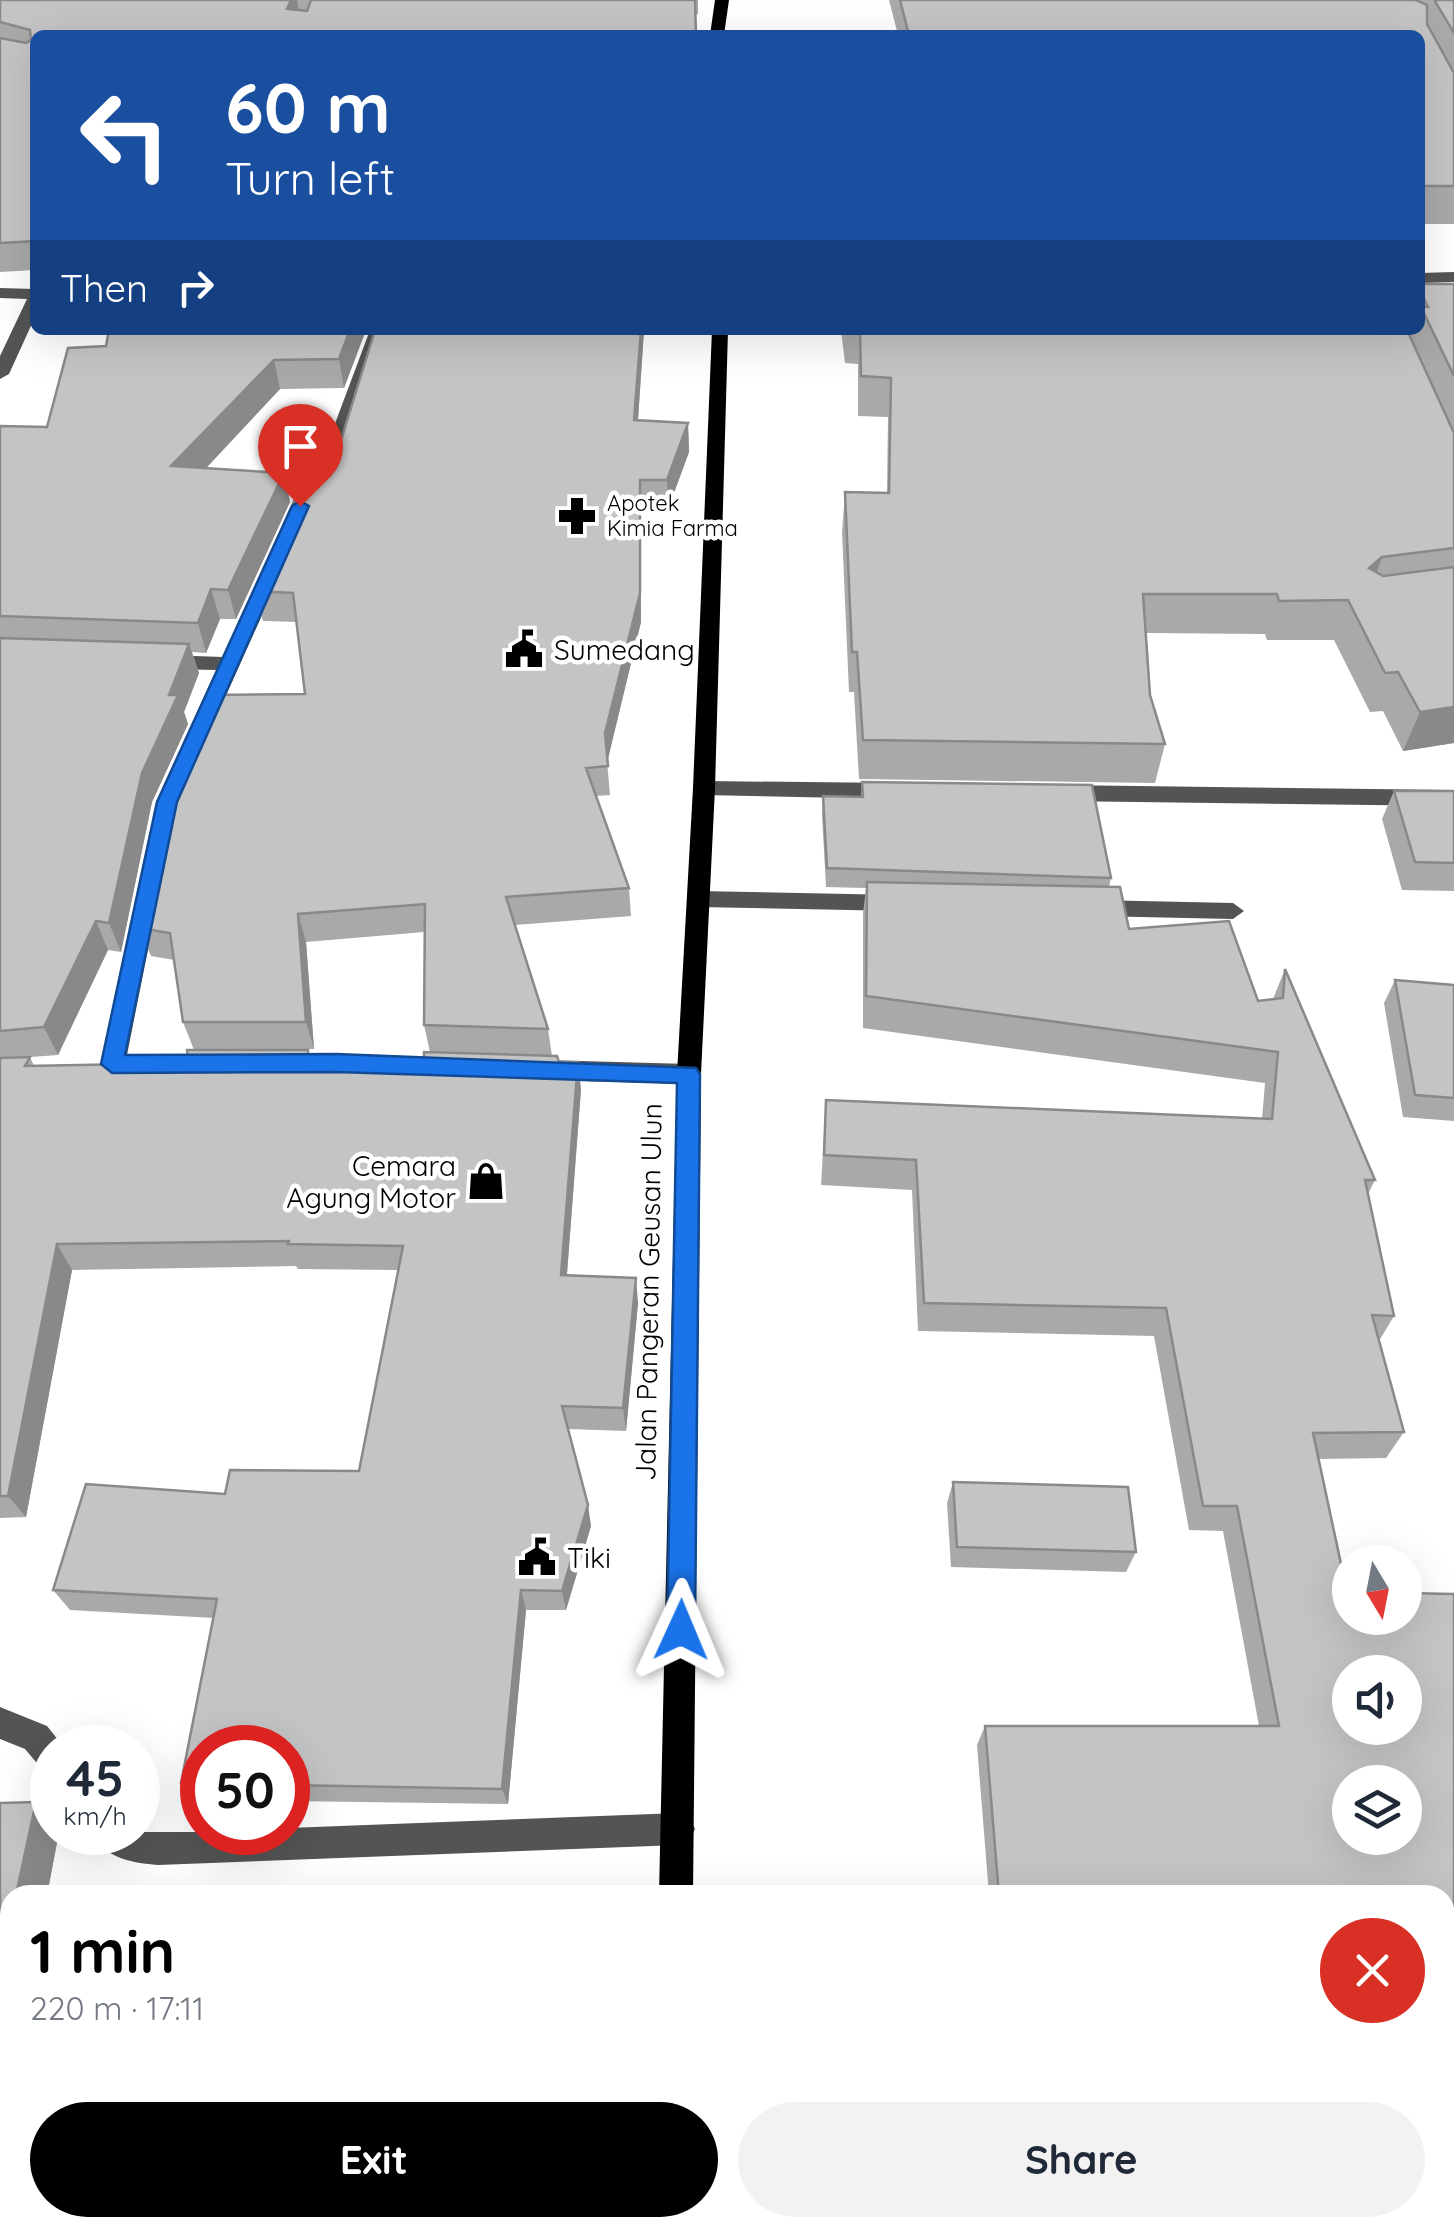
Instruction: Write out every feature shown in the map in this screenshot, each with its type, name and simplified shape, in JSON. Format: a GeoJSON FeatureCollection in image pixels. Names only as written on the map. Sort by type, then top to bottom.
{"type":"FeatureCollection","features":[{"type":"Feature","properties":{"kind":"main road"},"geometry":{"type":"LineString","coordinates":[[719,30],[722,0]]}},
{"type":"Feature","properties":{"kind":"main road","name":"Jalan Pangeran Geusan Ulun"},"geometry":{"type":"LineString","coordinates":[[676,1885],[688,1074],[704,788],[720,335]]}},
{"type":"Feature","properties":{"kind":"street"},"geometry":{"type":"LineString","coordinates":[[1425,278],[1454,278]]}},
{"type":"Feature","properties":{"kind":"street"},"geometry":{"type":"LineString","coordinates":[[0,294],[30,297]]}},
{"type":"Feature","properties":{"kind":"street"},"geometry":{"type":"LineString","coordinates":[[0,374],[30,308]]}},
{"type":"Feature","properties":{"kind":"street"},"geometry":{"type":"LineString","coordinates":[[336,445],[376,335]]}},
{"type":"Feature","properties":{"kind":"street"},"geometry":{"type":"LineString","coordinates":[[190,750],[277,559]]}},
{"type":"Feature","properties":{"kind":"street"},"geometry":{"type":"LineString","coordinates":[[153,662],[230,664]]}},
{"type":"Feature","properties":{"kind":"street"},"geometry":{"type":"LineString","coordinates":[[704,788],[921,791]]}},
{"type":"Feature","properties":{"kind":"street"},"geometry":{"type":"LineString","coordinates":[[1039,793],[1454,798]]}},
{"type":"Feature","properties":{"kind":"street"},"geometry":{"type":"LineString","coordinates":[[151,880],[103,1065],[167,1066]]}},
{"type":"Feature","properties":{"kind":"street"},"geometry":{"type":"LineString","coordinates":[[698,898],[916,904]]}},
{"type":"Feature","properties":{"kind":"street"},"geometry":{"type":"LineString","coordinates":[[1075,908],[1234,911]]}},
{"type":"Feature","properties":{"kind":"street"},"geometry":{"type":"LineString","coordinates":[[512,1068],[688,1074]]}},
{"type":"Feature","properties":{"kind":"street"},"geometry":{"type":"LineString","coordinates":[[0,1723],[30,1735]]}},
{"type":"Feature","properties":{"kind":"street"},"geometry":{"type":"LineString","coordinates":[[160,1848],[679,1828]]}},
{"type":"Feature","properties":{"kind":"building"},"geometry":{"type":"Polygon","coordinates":[[[0,0],[291,0],[287,9],[307,11],[311,0],[695,0],[696,30],[30,30],[0,22],[0,0]]]}},
{"type":"Feature","properties":{"kind":"building"},"geometry":{"type":"Polygon","coordinates":[[[900,0],[1416,0],[1427,5],[1427,24],[1454,73],[1454,186],[1425,186],[1425,30],[908,30],[900,0]]]}},
{"type":"Feature","properties":{"kind":"building"},"geometry":{"type":"Polygon","coordinates":[[[1435,0],[1454,0],[1454,33],[1436,3],[1435,0]]]}},
{"type":"Feature","properties":{"kind":"building"},"geometry":{"type":"Polygon","coordinates":[[[0,38],[30,41],[30,241],[0,243],[0,38]]]}},
{"type":"Feature","properties":{"kind":"building"},"geometry":{"type":"Polygon","coordinates":[[[1425,284],[1454,284],[1454,376],[1425,315],[1425,284]]]}},
{"type":"Feature","properties":{"kind":"building"},"geometry":{"type":"Polygon","coordinates":[[[108,335],[348,335],[339,359],[274,360],[171,466],[284,473],[228,590],[211,589],[198,623],[0,616],[0,426],[47,427],[68,348],[106,346],[108,335]]]}},
{"type":"Feature","properties":{"kind":"building"},"geometry":{"type":"Polygon","coordinates":[[[373,335],[641,335],[634,420],[688,423],[667,480],[640,480],[640,593],[605,733],[608,766],[586,768],[629,888],[506,897],[548,1029],[424,1025],[425,904],[298,914],[306,1022],[183,1022],[170,933],[139,928],[171,775],[208,695],[305,694],[293,593],[255,591],[306,474],[330,476],[373,335]]]}},
{"type":"Feature","properties":{"kind":"building"},"geometry":{"type":"Polygon","coordinates":[[[860,335],[1409,335],[1454,433],[1454,548],[1382,557],[1369,568],[1383,576],[1454,567],[1454,707],[1420,712],[1398,672],[1385,673],[1348,600],[1279,601],[1277,594],[1143,594],[1150,695],[1165,744],[863,740],[857,652],[852,652],[845,492],[889,493],[891,378],[861,376],[860,335]]]}},
{"type":"Feature","properties":{"kind":"building"},"geometry":{"type":"Polygon","coordinates":[[[0,638],[189,644],[169,695],[178,695],[142,773],[109,923],[96,921],[44,1027],[0,1031],[0,638]]]}},
{"type":"Feature","properties":{"kind":"building"},"geometry":{"type":"Polygon","coordinates":[[[862,782],[1092,785],[1111,878],[827,868],[823,796],[863,797],[862,782]]]}},
{"type":"Feature","properties":{"kind":"building"},"geometry":{"type":"Polygon","coordinates":[[[1394,791],[1454,791],[1454,863],[1415,862],[1394,791]]]}},
{"type":"Feature","properties":{"kind":"building"},"geometry":{"type":"Polygon","coordinates":[[[867,882],[1120,887],[1129,929],[1229,921],[1258,1001],[1283,998],[1285,969],[1375,1180],[1365,1180],[1394,1316],[1372,1315],[1404,1432],[1313,1433],[1337,1545],[1332,1545],[1332,1635],[1422,1635],[1422,1593],[1454,1594],[1454,1885],[998,1885],[985,1726],[1279,1726],[1237,1506],[1203,1506],[1166,1308],[924,1303],[916,1160],[824,1155],[826,1100],[1272,1119],[1278,1052],[866,996],[867,882]]]}},
{"type":"Feature","properties":{"kind":"building"},"geometry":{"type":"Polygon","coordinates":[[[1395,980],[1454,985],[1454,1098],[1415,1095],[1395,980]]]}},
{"type":"Feature","properties":{"kind":"building"},"geometry":{"type":"Polygon","coordinates":[[[187,1050],[308,1050],[308,1060],[424,1061],[424,1052],[557,1056],[559,1062],[578,1062],[561,1275],[636,1278],[623,1408],[562,1406],[588,1505],[562,1591],[521,1590],[502,1789],[310,1785],[310,1725],[192,1725],[217,1599],[53,1590],[86,1484],[225,1494],[230,1470],[359,1471],[403,1246],[288,1244],[289,1241],[57,1244],[8,1496],[0,1496],[0,1058],[30,1057],[25,1066],[189,1063],[187,1050]]]}},
{"type":"Feature","properties":{"kind":"building"},"geometry":{"type":"Polygon","coordinates":[[[953,1482],[1128,1487],[1136,1552],[957,1547],[953,1482]]]}},
{"type":"Feature","properties":{"kind":"building"},"geometry":{"type":"Polygon","coordinates":[[[30,1802],[30,1830],[18,1885],[0,1885],[0,1803],[30,1802]]]}},
{"type":"Feature","properties":{"kind":"place","name":"Apotek Kimia Farma"},"geometry":{"type":"Point","coordinates":[577,516]}},
{"type":"Feature","properties":{"kind":"place","name":"Sumedang"},"geometry":{"type":"Point","coordinates":[524,649]}},
{"type":"Feature","properties":{"kind":"place","name":"Cemara Agung Motor"},"geometry":{"type":"Point","coordinates":[486,1181]}},
{"type":"Feature","properties":{"kind":"place","name":"Tiki"},"geometry":{"type":"Point","coordinates":[537,1557]}},
{"type":"Feature","properties":{"kind":"route"},"geometry":{"type":"LineString","coordinates":[[300,506],[167,802],[112,1064],[336,1063],[688,1074],[681,1630]]}}]}
